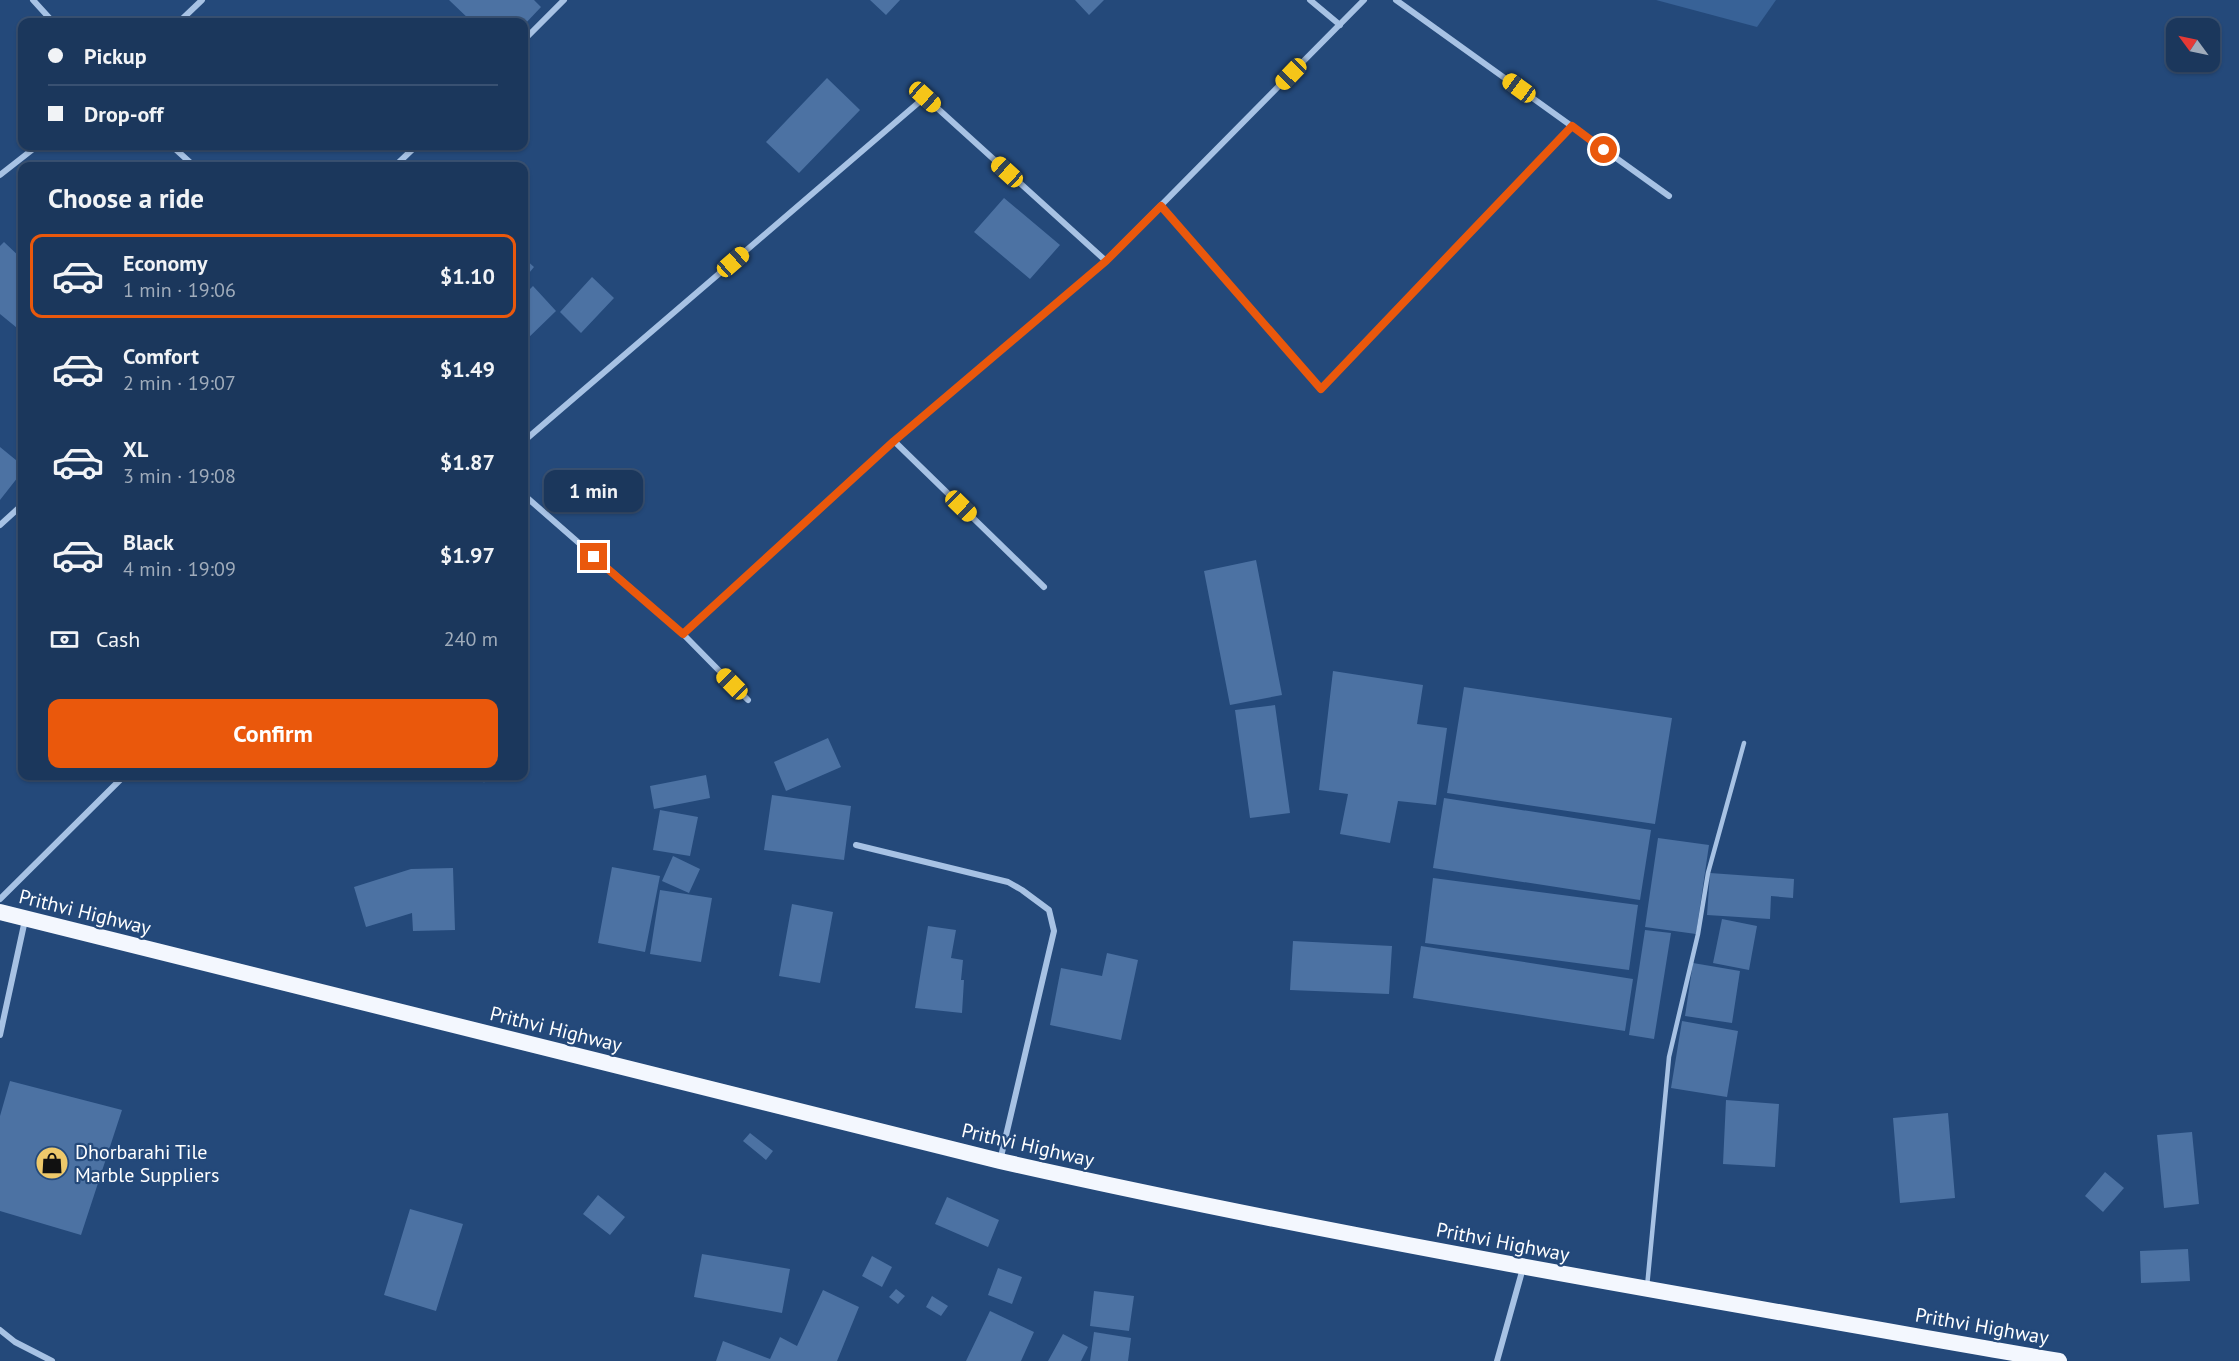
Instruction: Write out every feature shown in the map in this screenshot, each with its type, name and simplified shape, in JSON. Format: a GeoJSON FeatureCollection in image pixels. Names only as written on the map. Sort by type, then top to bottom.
{"type":"FeatureCollection","features":[{"type":"Feature","properties":{"kind":"highway","name":"Prithvi Highway"},"geometry":{"type":"LineString","coordinates":[[0,912],[1000,1161],[1113,1187],[1523,1268],[2059,1361]]}},
{"type":"Feature","properties":{"kind":"street"},"geometry":{"type":"LineString","coordinates":[[33,0],[49,18]]}},
{"type":"Feature","properties":{"kind":"street"},"geometry":{"type":"LineString","coordinates":[[183,18],[202,0]]}},
{"type":"Feature","properties":{"kind":"street"},"geometry":{"type":"LineString","coordinates":[[528,36],[564,0]]}},
{"type":"Feature","properties":{"kind":"street"},"geometry":{"type":"LineString","coordinates":[[1310,0],[1340,25]]}},
{"type":"Feature","properties":{"kind":"street"},"geometry":{"type":"LineString","coordinates":[[683,634],[894,441],[1106,261],[1364,0]]}},
{"type":"Feature","properties":{"kind":"street"},"geometry":{"type":"LineString","coordinates":[[1396,0],[1669,196]]}},
{"type":"Feature","properties":{"kind":"street"},"geometry":{"type":"LineString","coordinates":[[528,438],[925,97],[1106,261]]}},
{"type":"Feature","properties":{"kind":"street"},"geometry":{"type":"LineString","coordinates":[[1161,206],[1321,389],[1572,126]]}},
{"type":"Feature","properties":{"kind":"street"},"geometry":{"type":"LineString","coordinates":[[0,175],[32,150]]}},
{"type":"Feature","properties":{"kind":"street"},"geometry":{"type":"LineString","coordinates":[[176,150],[190,162]]}},
{"type":"Feature","properties":{"kind":"street"},"geometry":{"type":"LineString","coordinates":[[399,162],[412,150]]}},
{"type":"Feature","properties":{"kind":"street"},"geometry":{"type":"LineString","coordinates":[[894,441],[1044,587]]}},
{"type":"Feature","properties":{"kind":"street"},"geometry":{"type":"LineString","coordinates":[[528,498],[683,634],[748,700]]}},
{"type":"Feature","properties":{"kind":"street"},"geometry":{"type":"LineString","coordinates":[[0,525],[18,509]]}},
{"type":"Feature","properties":{"kind":"street"},"geometry":{"type":"LineString","coordinates":[[0,899],[120,780]]}},
{"type":"Feature","properties":{"kind":"street"},"geometry":{"type":"LineString","coordinates":[[856,845],[1008,882],[1049,910],[1054,931],[1000,1161]]}},
{"type":"Feature","properties":{"kind":"street"},"geometry":{"type":"LineString","coordinates":[[0,1035],[25,919]]}},
{"type":"Feature","properties":{"kind":"street"},"geometry":{"type":"LineString","coordinates":[[1497,1361],[1523,1268]]}},
{"type":"Feature","properties":{"kind":"street"},"geometry":{"type":"LineString","coordinates":[[0,1330],[15,1342],[52,1361]]}},
{"type":"Feature","properties":{"kind":"lane"},"geometry":{"type":"LineString","coordinates":[[1647,1289],[1669,1057],[1698,934],[1708,873],[1744,743]]}},
{"type":"Feature","properties":{"kind":"shaded area"},"geometry":{"type":"Polygon","coordinates":[[[1656,0],[1776,0],[1757,27],[1656,0]]]}},
{"type":"Feature","properties":{"kind":"building"},"geometry":{"type":"Polygon","coordinates":[[[449,0],[534,0],[541,7],[528,21],[528,18],[468,18],[449,0]]]}},
{"type":"Feature","properties":{"kind":"building"},"geometry":{"type":"Polygon","coordinates":[[[870,0],[900,0],[886,15],[870,0]]]}},
{"type":"Feature","properties":{"kind":"building"},"geometry":{"type":"Polygon","coordinates":[[[1075,0],[1104,0],[1089,15],[1075,0]]]}},
{"type":"Feature","properties":{"kind":"building"},"geometry":{"type":"Polygon","coordinates":[[[827,78],[860,110],[799,173],[766,142],[827,78]]]}},
{"type":"Feature","properties":{"kind":"building"},"geometry":{"type":"Polygon","coordinates":[[[1004,198],[1060,245],[1030,279],[974,232],[1004,198]]]}},
{"type":"Feature","properties":{"kind":"building"},"geometry":{"type":"Polygon","coordinates":[[[4,242],[18,255],[18,329],[0,314],[0,246],[4,242]]]}},
{"type":"Feature","properties":{"kind":"building"},"geometry":{"type":"Polygon","coordinates":[[[528,262],[534,267],[528,274],[528,262]]]}},
{"type":"Feature","properties":{"kind":"building"},"geometry":{"type":"Polygon","coordinates":[[[592,277],[614,298],[581,333],[560,312],[592,277]]]}},
{"type":"Feature","properties":{"kind":"building"},"geometry":{"type":"Polygon","coordinates":[[[533,286],[556,311],[528,338],[528,291],[533,286]]]}},
{"type":"Feature","properties":{"kind":"building"},"geometry":{"type":"Polygon","coordinates":[[[0,447],[18,462],[18,477],[0,500],[0,447]]]}},
{"type":"Feature","properties":{"kind":"building"},"geometry":{"type":"Polygon","coordinates":[[[1256,560],[1282,695],[1230,705],[1204,571],[1256,560]]]}},
{"type":"Feature","properties":{"kind":"building"},"geometry":{"type":"Polygon","coordinates":[[[1333,671],[1423,685],[1417,724],[1447,728],[1436,805],[1398,801],[1390,843],[1340,834],[1348,794],[1319,790],[1333,671]]]}},
{"type":"Feature","properties":{"kind":"building"},"geometry":{"type":"Polygon","coordinates":[[[1464,687],[1672,718],[1655,824],[1447,793],[1464,687]]]}},
{"type":"Feature","properties":{"kind":"building"},"geometry":{"type":"Polygon","coordinates":[[[1275,705],[1290,813],[1250,818],[1235,710],[1275,705]]]}},
{"type":"Feature","properties":{"kind":"building"},"geometry":{"type":"Polygon","coordinates":[[[828,738],[841,767],[786,791],[774,762],[828,738]]]}},
{"type":"Feature","properties":{"kind":"building"},"geometry":{"type":"Polygon","coordinates":[[[706,775],[710,798],[654,809],[650,786],[706,775]]]}},
{"type":"Feature","properties":{"kind":"building"},"geometry":{"type":"Polygon","coordinates":[[[772,795],[851,806],[844,860],[764,850],[772,795]]]}},
{"type":"Feature","properties":{"kind":"building"},"geometry":{"type":"Polygon","coordinates":[[[1444,798],[1651,830],[1640,900],[1433,868],[1444,798]]]}},
{"type":"Feature","properties":{"kind":"building"},"geometry":{"type":"Polygon","coordinates":[[[660,810],[698,817],[690,856],[653,850],[660,810]]]}},
{"type":"Feature","properties":{"kind":"building"},"geometry":{"type":"Polygon","coordinates":[[[1658,838],[1709,845],[1696,934],[1645,927],[1658,838]]]}},
{"type":"Feature","properties":{"kind":"building"},"geometry":{"type":"Polygon","coordinates":[[[673,856],[700,869],[689,893],[662,881],[673,856]]]}},
{"type":"Feature","properties":{"kind":"building"},"geometry":{"type":"Polygon","coordinates":[[[612,867],[660,876],[645,952],[598,943],[612,867]]]}},
{"type":"Feature","properties":{"kind":"building"},"geometry":{"type":"Polygon","coordinates":[[[453,868],[455,930],[413,931],[412,913],[366,927],[354,887],[411,869],[453,868]]]}},
{"type":"Feature","properties":{"kind":"building"},"geometry":{"type":"Polygon","coordinates":[[[1710,873],[1794,879],[1793,898],[1771,896],[1770,919],[1707,915],[1710,873]]]}},
{"type":"Feature","properties":{"kind":"building"},"geometry":{"type":"Polygon","coordinates":[[[1433,878],[1638,905],[1629,970],[1425,943],[1433,878]]]}},
{"type":"Feature","properties":{"kind":"building"},"geometry":{"type":"Polygon","coordinates":[[[660,890],[712,898],[701,962],[650,954],[660,890]]]}},
{"type":"Feature","properties":{"kind":"building"},"geometry":{"type":"Polygon","coordinates":[[[792,904],[833,912],[820,983],[779,976],[792,904]]]}},
{"type":"Feature","properties":{"kind":"building"},"geometry":{"type":"Polygon","coordinates":[[[1722,919],[1757,926],[1749,970],[1713,963],[1722,919]]]}},
{"type":"Feature","properties":{"kind":"building"},"geometry":{"type":"Polygon","coordinates":[[[928,926],[956,930],[951,958],[963,960],[962,1013],[915,1008],[928,926]]]}},
{"type":"Feature","properties":{"kind":"building"},"geometry":{"type":"Polygon","coordinates":[[[1645,930],[1671,933],[1654,1039],[1629,1035],[1645,930]]]}},
{"type":"Feature","properties":{"kind":"building"},"geometry":{"type":"Polygon","coordinates":[[[1293,941],[1392,946],[1389,994],[1290,990],[1293,941]]]}},
{"type":"Feature","properties":{"kind":"building"},"geometry":{"type":"Polygon","coordinates":[[[1421,946],[1633,979],[1625,1031],[1413,998],[1421,946]]]}},
{"type":"Feature","properties":{"kind":"building"},"geometry":{"type":"Polygon","coordinates":[[[1107,953],[1138,960],[1121,1040],[1050,1025],[1061,968],[1102,976],[1107,953]]]}},
{"type":"Feature","properties":{"kind":"building"},"geometry":{"type":"Polygon","coordinates":[[[1693,963],[1740,971],[1732,1023],[1685,1016],[1693,963]]]}},
{"type":"Feature","properties":{"kind":"building"},"geometry":{"type":"Polygon","coordinates":[[[1682,1021],[1738,1031],[1727,1097],[1671,1088],[1682,1021]]]}},
{"type":"Feature","properties":{"kind":"building","name":"Dhorbarahi Tile Marble Suppliers"},"geometry":{"type":"Polygon","coordinates":[[[10,1081],[122,1110],[81,1235],[0,1211],[0,1116],[10,1081]]]}},
{"type":"Feature","properties":{"kind":"building"},"geometry":{"type":"Polygon","coordinates":[[[1726,1100],[1779,1104],[1775,1167],[1723,1164],[1726,1100]]]}},
{"type":"Feature","properties":{"kind":"building"},"geometry":{"type":"Polygon","coordinates":[[[1948,1113],[1955,1198],[1900,1203],[1893,1118],[1948,1113]]]}},
{"type":"Feature","properties":{"kind":"building"},"geometry":{"type":"Polygon","coordinates":[[[2192,1132],[2199,1204],[2164,1208],[2157,1135],[2192,1132]]]}},
{"type":"Feature","properties":{"kind":"building"},"geometry":{"type":"Polygon","coordinates":[[[750,1133],[773,1151],[766,1160],[743,1141],[750,1133]]]}},
{"type":"Feature","properties":{"kind":"building"},"geometry":{"type":"Polygon","coordinates":[[[2105,1172],[2124,1188],[2103,1212],[2085,1196],[2105,1172]]]}},
{"type":"Feature","properties":{"kind":"building"},"geometry":{"type":"Polygon","coordinates":[[[598,1195],[625,1217],[610,1235],[583,1214],[598,1195]]]}},
{"type":"Feature","properties":{"kind":"building"},"geometry":{"type":"Polygon","coordinates":[[[947,1197],[999,1220],[988,1247],[935,1224],[947,1197]]]}},
{"type":"Feature","properties":{"kind":"building"},"geometry":{"type":"Polygon","coordinates":[[[410,1209],[463,1224],[436,1311],[384,1295],[410,1209]]]}},
{"type":"Feature","properties":{"kind":"building"},"geometry":{"type":"Polygon","coordinates":[[[2188,1249],[2190,1281],[2141,1283],[2140,1251],[2188,1249]]]}},
{"type":"Feature","properties":{"kind":"building"},"geometry":{"type":"Polygon","coordinates":[[[702,1254],[790,1269],[782,1313],[694,1297],[702,1254]]]}},
{"type":"Feature","properties":{"kind":"building"},"geometry":{"type":"Polygon","coordinates":[[[872,1256],[892,1267],[882,1287],[862,1276],[872,1256]]]}},
{"type":"Feature","properties":{"kind":"building"},"geometry":{"type":"Polygon","coordinates":[[[998,1268],[1022,1277],[1012,1304],[988,1295],[998,1268]]]}},
{"type":"Feature","properties":{"kind":"building"},"geometry":{"type":"Polygon","coordinates":[[[896,1289],[905,1296],[898,1304],[889,1297],[896,1289]]]}},
{"type":"Feature","properties":{"kind":"building"},"geometry":{"type":"Polygon","coordinates":[[[823,1290],[859,1307],[837,1361],[716,1361],[723,1341],[770,1359],[780,1337],[797,1346],[823,1290]]]}},
{"type":"Feature","properties":{"kind":"building"},"geometry":{"type":"Polygon","coordinates":[[[1094,1291],[1134,1296],[1129,1331],[1090,1326],[1094,1291]]]}},
{"type":"Feature","properties":{"kind":"building"},"geometry":{"type":"Polygon","coordinates":[[[932,1296],[948,1306],[941,1316],[926,1307],[932,1296]]]}},
{"type":"Feature","properties":{"kind":"building"},"geometry":{"type":"Polygon","coordinates":[[[990,1311],[1034,1332],[1021,1361],[966,1361],[990,1311]]]}},
{"type":"Feature","properties":{"kind":"building"},"geometry":{"type":"Polygon","coordinates":[[[1094,1332],[1131,1338],[1128,1361],[1090,1361],[1094,1332]]]}},
{"type":"Feature","properties":{"kind":"building"},"geometry":{"type":"Polygon","coordinates":[[[1063,1334],[1088,1347],[1081,1361],[1048,1361],[1063,1334]]]}},
{"type":"Feature","properties":{"kind":"place","name":"Dhorbarahi Tile Marble Suppliers"},"geometry":{"type":"Point","coordinates":[52,1163]}},
{"type":"Feature","properties":{"kind":"route"},"geometry":{"type":"LineString","coordinates":[[594,557],[683,634],[894,441],[1106,261],[1161,206],[1321,389],[1572,126],[1604,150]]}}]}
